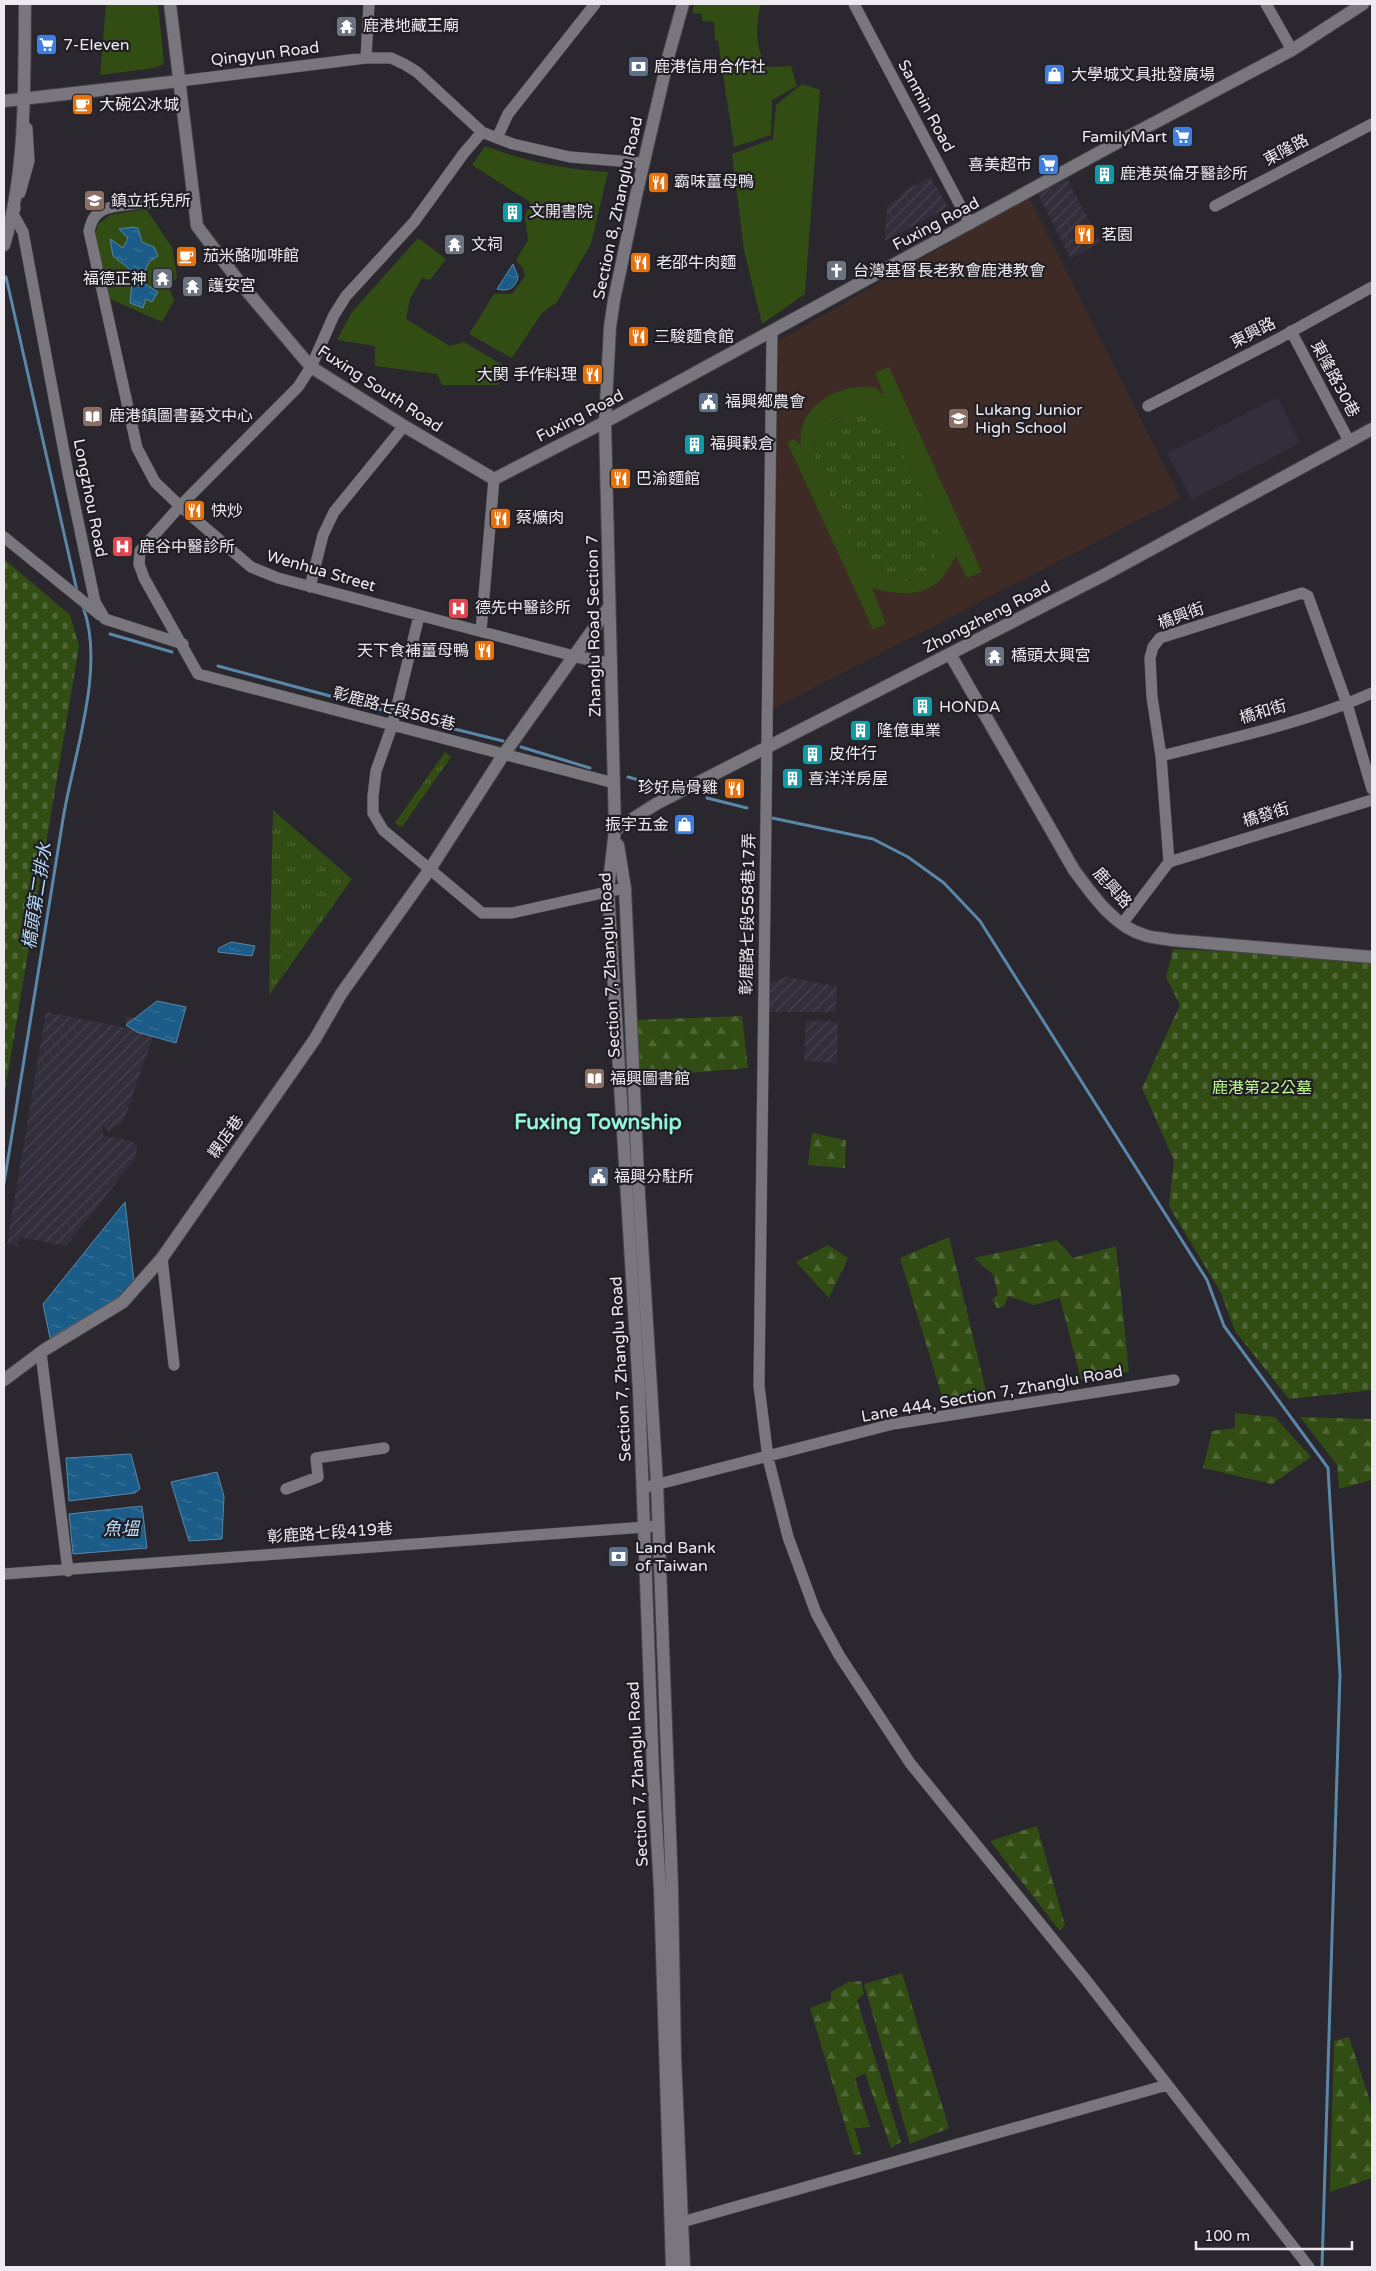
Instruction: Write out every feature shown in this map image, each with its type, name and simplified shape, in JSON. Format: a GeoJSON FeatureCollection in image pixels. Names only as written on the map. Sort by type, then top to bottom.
{"type":"FeatureCollection","features":[{"type":"Feature","properties":{"kind":"street"},"geometry":{"type":"LineString","coordinates":[[4,244],[13,214],[24,98],[24,4]]}},
{"type":"Feature","properties":{"kind":"street","name":"Fuxing South Road"},"geometry":{"type":"LineString","coordinates":[[170,4],[197,226],[240,283],[311,367],[404,426],[494,479]]}},
{"type":"Feature","properties":{"kind":"street"},"geometry":{"type":"LineString","coordinates":[[366,58],[369,4]]}},
{"type":"Feature","properties":{"kind":"street"},"geometry":{"type":"LineString","coordinates":[[497,138],[508,114],[595,4]]}},
{"type":"Feature","properties":{"kind":"street","name":"Section 8, Zhanglu Road"},"geometry":{"type":"LineString","coordinates":[[605,422],[614,300],[644,163],[684,4]]}},
{"type":"Feature","properties":{"kind":"street","name":"Sanmin Road"},"geometry":{"type":"LineString","coordinates":[[854,4],[970,224]]}},
{"type":"Feature","properties":{"kind":"street"},"geometry":{"type":"LineString","coordinates":[[1266,4],[1292,50]]}},
{"type":"Feature","properties":{"kind":"street","name":"Fuxing Road"},"geometry":{"type":"LineString","coordinates":[[494,479],[605,422],[1292,50],[1363,4]]}},
{"type":"Feature","properties":{"kind":"street","name":"Qingyun Road"},"geometry":{"type":"LineString","coordinates":[[7,101],[366,58],[391,58],[417,72],[482,132],[513,144],[570,158],[644,163]]}},
{"type":"Feature","properties":{"kind":"street","name":"東隆路"},"geometry":{"type":"LineString","coordinates":[[1215,206],[1372,124]]}},
{"type":"Feature","properties":{"kind":"street","name":"彰鹿路七段585巷"},"geometry":{"type":"LineString","coordinates":[[482,132],[464,153],[414,222],[346,296],[334,315],[311,367],[298,388],[180,506],[140,551],[139,564],[144,578],[183,644],[198,674],[614,783]]}},
{"type":"Feature","properties":{"kind":"street","name":"Wenhua Street"},"geometry":{"type":"LineString","coordinates":[[193,200],[119,206],[101,211],[92,220],[89,231],[137,448],[155,482],[251,567],[310,586],[419,616],[611,664]]}},
{"type":"Feature","properties":{"kind":"street","name":"Longzhou Road"},"geometry":{"type":"LineString","coordinates":[[13,214],[23,232],[91,589],[95,602],[105,619]]}},
{"type":"Feature","properties":{"kind":"street","name":"東興路"},"geometry":{"type":"LineString","coordinates":[[1148,406],[1372,287]]}},
{"type":"Feature","properties":{"kind":"street","name":"彰鹿路七段558巷17弄"},"geometry":{"type":"LineString","coordinates":[[772,331],[758,1371],[760,1405],[768,1458],[788,1537],[816,1613],[873,1710],[910,1763],[1080,1972],[1309,2267]]}},
{"type":"Feature","properties":{"kind":"street","name":"東隆路30巷"},"geometry":{"type":"LineString","coordinates":[[1291,331],[1349,441]]}},
{"type":"Feature","properties":{"kind":"street","name":"Zhanglu Road Section 7"},"geometry":{"type":"LineString","coordinates":[[605,422],[615,830]]}},
{"type":"Feature","properties":{"kind":"street"},"geometry":{"type":"LineString","coordinates":[[310,586],[323,535],[334,512],[404,426]]}},
{"type":"Feature","properties":{"kind":"street","name":"Zhongzheng Road"},"geometry":{"type":"LineString","coordinates":[[615,830],[656,804],[1104,575],[1372,429]]}},
{"type":"Feature","properties":{"kind":"street"},"geometry":{"type":"LineString","coordinates":[[481,631],[494,479]]}},
{"type":"Feature","properties":{"kind":"street"},"geometry":{"type":"LineString","coordinates":[[4,537],[105,619],[183,644]]}},
{"type":"Feature","properties":{"kind":"street","name":"橋興街"},"geometry":{"type":"LineString","coordinates":[[1169,862],[1161,756],[1152,697],[1150,658],[1153,647],[1160,638],[1302,593],[1308,596],[1347,704],[1372,789]]}},
{"type":"Feature","properties":{"kind":"street","name":"粿店巷"},"geometry":{"type":"LineString","coordinates":[[4,1380],[40,1353],[123,1302],[162,1258],[315,1039],[342,994],[430,869],[504,754],[609,607]]}},
{"type":"Feature","properties":{"kind":"street"},"geometry":{"type":"LineString","coordinates":[[419,616],[392,726],[376,771],[373,796],[374,813],[383,830],[482,913],[498,914],[625,888]]}},
{"type":"Feature","properties":{"kind":"street","name":"鹿興路"},"geometry":{"type":"LineString","coordinates":[[950,654],[1074,870],[1095,900],[1122,924],[1143,935],[1171,940],[1372,957]]}},
{"type":"Feature","properties":{"kind":"street","name":"橋和街"},"geometry":{"type":"LineString","coordinates":[[1161,756],[1259,731],[1347,704],[1372,692]]}},
{"type":"Feature","properties":{"kind":"street","name":"橋發街"},"geometry":{"type":"LineString","coordinates":[[1169,862],[1372,800]]}},
{"type":"Feature","properties":{"kind":"street","name":"Section 7, Zhanglu Road"},"geometry":{"type":"LineString","coordinates":[[615,830],[625,888],[638,1178],[659,1526],[676,2222],[672,2267]]}},
{"type":"Feature","properties":{"kind":"street","name":"Section 7, Zhanglu Road"},"geometry":{"type":"LineString","coordinates":[[615,830],[608,890],[634,1300],[676,2222],[684,2267]]}},
{"type":"Feature","properties":{"kind":"street"},"geometry":{"type":"LineString","coordinates":[[1122,924],[1169,862]]}},
{"type":"Feature","properties":{"kind":"street"},"geometry":{"type":"LineString","coordinates":[[162,1258],[174,1365]]}},
{"type":"Feature","properties":{"kind":"street"},"geometry":{"type":"LineString","coordinates":[[40,1353],[68,1571]]}},
{"type":"Feature","properties":{"kind":"street","name":"Lane 444, Section 7, Zhanglu Road"},"geometry":{"type":"LineString","coordinates":[[643,1488],[768,1458],[893,1424],[1174,1380]]}},
{"type":"Feature","properties":{"kind":"street"},"geometry":{"type":"LineString","coordinates":[[286,1489],[318,1477],[316,1458],[384,1448]]}},
{"type":"Feature","properties":{"kind":"street","name":"彰鹿路七段419巷"},"geometry":{"type":"LineString","coordinates":[[4,1574],[68,1571],[659,1526]]}},
{"type":"Feature","properties":{"kind":"street"},"geometry":{"type":"LineString","coordinates":[[676,2222],[1167,2085]]}},
{"type":"Feature","properties":{"kind":"shaded area"},"geometry":{"type":"Polygon","coordinates":[[[930,177],[948,207],[885,241],[887,205],[899,198],[904,191],[930,177]]]}},
{"type":"Feature","properties":{"kind":"shaded area"},"geometry":{"type":"Polygon","coordinates":[[[1066,177],[1100,242],[1071,259],[1035,188],[1066,177]]]}},
{"type":"Feature","properties":{"kind":"shaded area","name":"Lukang Junior High School"},"geometry":{"type":"Polygon","coordinates":[[[1029,197],[1181,498],[771,710],[778,341],[1029,197]]]}},
{"type":"Feature","properties":{"kind":"shaded area"},"geometry":{"type":"Polygon","coordinates":[[[1278,397],[1300,443],[1192,500],[1167,453],[1278,397]]]}},
{"type":"Feature","properties":{"kind":"shaded area"},"geometry":{"type":"Polygon","coordinates":[[[786,977],[837,986],[836,1012],[768,1012],[768,983],[786,977]]]}},
{"type":"Feature","properties":{"kind":"shaded area"},"geometry":{"type":"Polygon","coordinates":[[[46,1012],[127,1028],[125,1016],[158,1022],[124,1120],[121,1125],[114,1127],[109,1132],[102,1125],[103,1136],[124,1139],[137,1144],[136,1158],[66,1246],[20,1237],[17,1246],[7,1244],[46,1012]]]}},
{"type":"Feature","properties":{"kind":"shaded area"},"geometry":{"type":"Polygon","coordinates":[[[806,1020],[838,1022],[837,1063],[804,1061],[806,1020]]]}},
{"type":"Feature","properties":{"kind":"green space"},"geometry":{"type":"Polygon","coordinates":[[[106,4],[158,4],[164,64],[154,68],[100,75],[106,4]]]}},
{"type":"Feature","properties":{"kind":"green space"},"geometry":{"type":"Polygon","coordinates":[[[694,4],[761,4],[757,37],[764,60],[768,67],[791,66],[797,86],[772,100],[771,135],[734,147],[718,41],[715,40],[714,22],[702,21],[702,14],[692,13],[694,4]]]}},
{"type":"Feature","properties":{"kind":"green space"},"geometry":{"type":"Polygon","coordinates":[[[802,84],[820,90],[805,294],[762,324],[744,250],[732,154],[773,139],[776,105],[802,84]]]}},
{"type":"Feature","properties":{"kind":"green space"},"geometry":{"type":"Polygon","coordinates":[[[485,146],[546,164],[608,172],[591,244],[557,302],[542,313],[512,358],[469,334],[494,294],[512,294],[525,276],[523,268],[516,260],[528,240],[525,217],[530,202],[472,165],[485,146]]]}},
{"type":"Feature","properties":{"kind":"green space"},"geometry":{"type":"Polygon","coordinates":[[[146,209],[172,247],[177,277],[169,287],[174,301],[162,322],[110,299],[95,236],[98,224],[110,215],[146,209]]]}},
{"type":"Feature","properties":{"kind":"green space"},"geometry":{"type":"Polygon","coordinates":[[[418,238],[446,259],[430,280],[422,278],[410,299],[406,319],[450,346],[464,342],[506,367],[498,385],[442,385],[437,374],[375,366],[375,346],[337,340],[352,312],[418,238]]]}},
{"type":"Feature","properties":{"kind":"green space"},"geometry":{"type":"Polygon","coordinates":[[[889,367],[982,572],[967,578],[956,556],[941,579],[923,591],[898,593],[872,588],[886,624],[873,629],[787,442],[794,439],[801,445],[801,433],[809,413],[817,404],[837,392],[859,387],[869,387],[875,388],[884,395],[875,373],[889,367]],[[862,413],[835,419],[824,429],[816,441],[814,462],[866,571],[880,578],[905,581],[916,578],[933,561],[938,548],[940,533],[891,428],[877,417],[862,413]]]}},
{"type":"Feature","properties":{"kind":"green space"},"geometry":{"type":"Polygon","coordinates":[[[862,413],[877,417],[891,428],[940,533],[938,548],[933,561],[926,571],[916,578],[906,581],[880,578],[866,571],[814,462],[816,441],[824,429],[835,420],[847,415],[862,413]]]}},
{"type":"Feature","properties":{"kind":"green space"},"geometry":{"type":"Polygon","coordinates":[[[4,559],[70,615],[79,646],[4,1097],[4,559]]]}},
{"type":"Feature","properties":{"kind":"green space"},"geometry":{"type":"Polygon","coordinates":[[[445,752],[451,757],[402,827],[395,823],[445,752]]]}},
{"type":"Feature","properties":{"kind":"green space"},"geometry":{"type":"Polygon","coordinates":[[[273,810],[352,879],[269,995],[273,810]]]}},
{"type":"Feature","properties":{"kind":"green space","name":"鹿港第22公墓"},"geometry":{"type":"Polygon","coordinates":[[[1173,949],[1303,955],[1372,963],[1372,1390],[1289,1399],[1235,1331],[1221,1293],[1169,1206],[1174,1160],[1142,1088],[1180,1005],[1166,977],[1173,949]]]}},
{"type":"Feature","properties":{"kind":"green space"},"geometry":{"type":"Polygon","coordinates":[[[742,1016],[748,1068],[638,1077],[635,1020],[742,1016]]]}},
{"type":"Feature","properties":{"kind":"green space"},"geometry":{"type":"Polygon","coordinates":[[[812,1133],[846,1140],[845,1168],[808,1165],[812,1133]]]}},
{"type":"Feature","properties":{"kind":"green space"},"geometry":{"type":"Polygon","coordinates":[[[949,1237],[986,1391],[944,1403],[900,1258],[949,1237]]]}},
{"type":"Feature","properties":{"kind":"green space"},"geometry":{"type":"Polygon","coordinates":[[[1057,1240],[1073,1258],[1116,1246],[1129,1372],[1081,1380],[1060,1298],[1034,1305],[1008,1296],[1004,1307],[997,1308],[992,1299],[998,1295],[993,1274],[974,1258],[1057,1240]]]}},
{"type":"Feature","properties":{"kind":"green space"},"geometry":{"type":"Polygon","coordinates":[[[828,1245],[848,1258],[829,1298],[796,1262],[828,1245]]]}},
{"type":"Feature","properties":{"kind":"green space"},"geometry":{"type":"Polygon","coordinates":[[[1235,1413],[1275,1417],[1311,1457],[1272,1484],[1203,1468],[1212,1431],[1235,1428],[1235,1413]]]}},
{"type":"Feature","properties":{"kind":"green space"},"geometry":{"type":"Polygon","coordinates":[[[1300,1417],[1372,1419],[1372,1480],[1339,1489],[1337,1465],[1300,1417]]]}},
{"type":"Feature","properties":{"kind":"green space"},"geometry":{"type":"Polygon","coordinates":[[[1037,1826],[1065,1925],[1060,1931],[990,1841],[1037,1826]]]}},
{"type":"Feature","properties":{"kind":"green space"},"geometry":{"type":"Polygon","coordinates":[[[902,1973],[949,2128],[910,2144],[864,1984],[902,1973]]]}},
{"type":"Feature","properties":{"kind":"green space"},"geometry":{"type":"Polygon","coordinates":[[[861,1981],[864,1994],[857,2000],[901,2142],[891,2148],[865,2073],[855,2078],[870,2127],[854,2128],[862,2154],[854,2155],[810,2008],[831,2000],[831,1992],[848,1982],[861,1981]]]}},
{"type":"Feature","properties":{"kind":"green space"},"geometry":{"type":"Polygon","coordinates":[[[1349,2037],[1372,2107],[1372,2178],[1330,2192],[1334,2041],[1349,2037]]]}},
{"type":"Feature","properties":{"kind":"water"},"geometry":{"type":"Polygon","coordinates":[[[138,228],[142,242],[154,247],[158,256],[149,262],[145,271],[148,274],[145,284],[158,292],[152,302],[146,299],[143,308],[130,303],[132,282],[138,276],[113,256],[110,239],[123,248],[128,238],[119,229],[138,228]]]}},
{"type":"Feature","properties":{"kind":"water"},"geometry":{"type":"Polygon","coordinates":[[[513,264],[518,277],[515,284],[508,289],[497,289],[513,264]]]}},
{"type":"Feature","properties":{"kind":"water"},"geometry":{"type":"Polygon","coordinates":[[[231,942],[255,946],[252,956],[218,952],[219,948],[231,942]]]}},
{"type":"Feature","properties":{"kind":"water"},"geometry":{"type":"Polygon","coordinates":[[[157,1001],[186,1007],[176,1043],[137,1032],[126,1025],[157,1001]]]}},
{"type":"Feature","properties":{"kind":"water"},"geometry":{"type":"Polygon","coordinates":[[[125,1202],[134,1282],[117,1298],[50,1338],[43,1304],[125,1202]]]}},
{"type":"Feature","properties":{"kind":"water","name":"魚塭"},"geometry":{"type":"Polygon","coordinates":[[[131,1454],[140,1489],[135,1493],[69,1501],[66,1458],[131,1454]]]}},
{"type":"Feature","properties":{"kind":"water"},"geometry":{"type":"Polygon","coordinates":[[[217,1472],[224,1496],[222,1539],[189,1541],[171,1482],[217,1472]]]}},
{"type":"Feature","properties":{"kind":"water","name":"魚塭"},"geometry":{"type":"Polygon","coordinates":[[[142,1506],[147,1548],[73,1554],[69,1514],[142,1506]]]}},
{"type":"Feature","properties":{"kind":"waterway"},"geometry":{"type":"LineString","coordinates":[[6,277],[77,591]]}},
{"type":"Feature","properties":{"kind":"waterway","name":"橋頭第二排水"},"geometry":{"type":"LineString","coordinates":[[4,1183],[63,819],[80,740],[89,684],[91,657],[89,631],[83,607]]}},
{"type":"Feature","properties":{"kind":"waterway"},"geometry":{"type":"LineString","coordinates":[[110,634],[172,652]]}},
{"type":"Feature","properties":{"kind":"waterway"},"geometry":{"type":"LineString","coordinates":[[218,666],[386,711]]}},
{"type":"Feature","properties":{"kind":"waterway"},"geometry":{"type":"LineString","coordinates":[[402,716],[503,741]]}},
{"type":"Feature","properties":{"kind":"waterway"},"geometry":{"type":"LineString","coordinates":[[521,747],[590,768]]}},
{"type":"Feature","properties":{"kind":"waterway"},"geometry":{"type":"LineString","coordinates":[[628,777],[657,785]]}},
{"type":"Feature","properties":{"kind":"waterway"},"geometry":{"type":"LineString","coordinates":[[707,798],[747,808]]}},
{"type":"Feature","properties":{"kind":"waterway"},"geometry":{"type":"LineString","coordinates":[[772,818],[873,839],[908,857],[944,883],[980,921],[1207,1280],[1224,1326],[1328,1468],[1340,1674],[1322,2267]]}},
{"type":"Feature","properties":{"kind":"place","name":"鹿港地藏王廟"},"geometry":{"type":"Point","coordinates":[347,26]}},
{"type":"Feature","properties":{"kind":"place","name":"7-Eleven"},"geometry":{"type":"Point","coordinates":[47,45]}},
{"type":"Feature","properties":{"kind":"place","name":"鹿港信用合作社"},"geometry":{"type":"Point","coordinates":[638,67]}},
{"type":"Feature","properties":{"kind":"place","name":"大學城文具批發廣場"},"geometry":{"type":"Point","coordinates":[1055,75]}},
{"type":"Feature","properties":{"kind":"place","name":"大碗公冰城"},"geometry":{"type":"Point","coordinates":[83,105]}},
{"type":"Feature","properties":{"kind":"place","name":"FamilyMart"},"geometry":{"type":"Point","coordinates":[1183,137]}},
{"type":"Feature","properties":{"kind":"place","name":"喜美超市"},"geometry":{"type":"Point","coordinates":[1048,165]}},
{"type":"Feature","properties":{"kind":"place","name":"鹿港英倫牙醫診所"},"geometry":{"type":"Point","coordinates":[1104,174]}},
{"type":"Feature","properties":{"kind":"place","name":"霸味薑母鴨"},"geometry":{"type":"Point","coordinates":[658,182]}},
{"type":"Feature","properties":{"kind":"place","name":"鎮立托兒所"},"geometry":{"type":"Point","coordinates":[95,201]}},
{"type":"Feature","properties":{"kind":"place","name":"文開書院"},"geometry":{"type":"Point","coordinates":[513,212]}},
{"type":"Feature","properties":{"kind":"place","name":"茗園"},"geometry":{"type":"Point","coordinates":[1085,235]}},
{"type":"Feature","properties":{"kind":"place","name":"文祠"},"geometry":{"type":"Point","coordinates":[455,245]}},
{"type":"Feature","properties":{"kind":"place","name":"茄米酪咖啡館"},"geometry":{"type":"Point","coordinates":[187,256]}},
{"type":"Feature","properties":{"kind":"place","name":"老邵牛肉麵"},"geometry":{"type":"Point","coordinates":[640,263]}},
{"type":"Feature","properties":{"kind":"place","name":"台灣基督長老教會鹿港教會"},"geometry":{"type":"Point","coordinates":[837,271]}},
{"type":"Feature","properties":{"kind":"place","name":"福德正神"},"geometry":{"type":"Point","coordinates":[163,279]}},
{"type":"Feature","properties":{"kind":"place","name":"護安宮"},"geometry":{"type":"Point","coordinates":[192,286]}},
{"type":"Feature","properties":{"kind":"place","name":"三駿麵食館"},"geometry":{"type":"Point","coordinates":[638,337]}},
{"type":"Feature","properties":{"kind":"place","name":"大関 手作料理"},"geometry":{"type":"Point","coordinates":[593,375]}},
{"type":"Feature","properties":{"kind":"place","name":"福興鄉農會"},"geometry":{"type":"Point","coordinates":[709,402]}},
{"type":"Feature","properties":{"kind":"place","name":"鹿港鎮圖書藝文中心"},"geometry":{"type":"Point","coordinates":[93,416]}},
{"type":"Feature","properties":{"kind":"place","name":"Lukang Junior High School"},"geometry":{"type":"Point","coordinates":[959,419]}},
{"type":"Feature","properties":{"kind":"place","name":"福興穀倉"},"geometry":{"type":"Point","coordinates":[694,444]}},
{"type":"Feature","properties":{"kind":"place","name":"巴渝麵館"},"geometry":{"type":"Point","coordinates":[620,479]}},
{"type":"Feature","properties":{"kind":"place","name":"快炒"},"geometry":{"type":"Point","coordinates":[195,511]}},
{"type":"Feature","properties":{"kind":"place","name":"蔡爌肉"},"geometry":{"type":"Point","coordinates":[500,518]}},
{"type":"Feature","properties":{"kind":"place","name":"鹿谷中醫診所"},"geometry":{"type":"Point","coordinates":[123,547]}},
{"type":"Feature","properties":{"kind":"place","name":"德先中醫診所"},"geometry":{"type":"Point","coordinates":[459,608]}},
{"type":"Feature","properties":{"kind":"place","name":"天下食補薑母鴨"},"geometry":{"type":"Point","coordinates":[485,651]}},
{"type":"Feature","properties":{"kind":"place","name":"橋頭太興宮"},"geometry":{"type":"Point","coordinates":[995,656]}},
{"type":"Feature","properties":{"kind":"place","name":"HONDA"},"geometry":{"type":"Point","coordinates":[923,707]}},
{"type":"Feature","properties":{"kind":"place","name":"隆億車業"},"geometry":{"type":"Point","coordinates":[861,731]}},
{"type":"Feature","properties":{"kind":"place","name":"皮件行"},"geometry":{"type":"Point","coordinates":[813,754]}},
{"type":"Feature","properties":{"kind":"place","name":"喜洋洋房屋"},"geometry":{"type":"Point","coordinates":[792,779]}},
{"type":"Feature","properties":{"kind":"place","name":"珍好烏骨雞"},"geometry":{"type":"Point","coordinates":[734,788]}},
{"type":"Feature","properties":{"kind":"place","name":"振宇五金"},"geometry":{"type":"Point","coordinates":[685,825]}},
{"type":"Feature","properties":{"kind":"place","name":"福興圖書館"},"geometry":{"type":"Point","coordinates":[594,1079]}},
{"type":"Feature","properties":{"kind":"place","name":"福興分駐所"},"geometry":{"type":"Point","coordinates":[598,1177]}},
{"type":"Feature","properties":{"kind":"place","name":"Land Bank of Taiwan"},"geometry":{"type":"Point","coordinates":[619,1557]}},
{"type":"Feature","properties":{"kind":"district","name":"Fuxing Township"},"geometry":{"type":"Point","coordinates":[598,1122]}}]}
